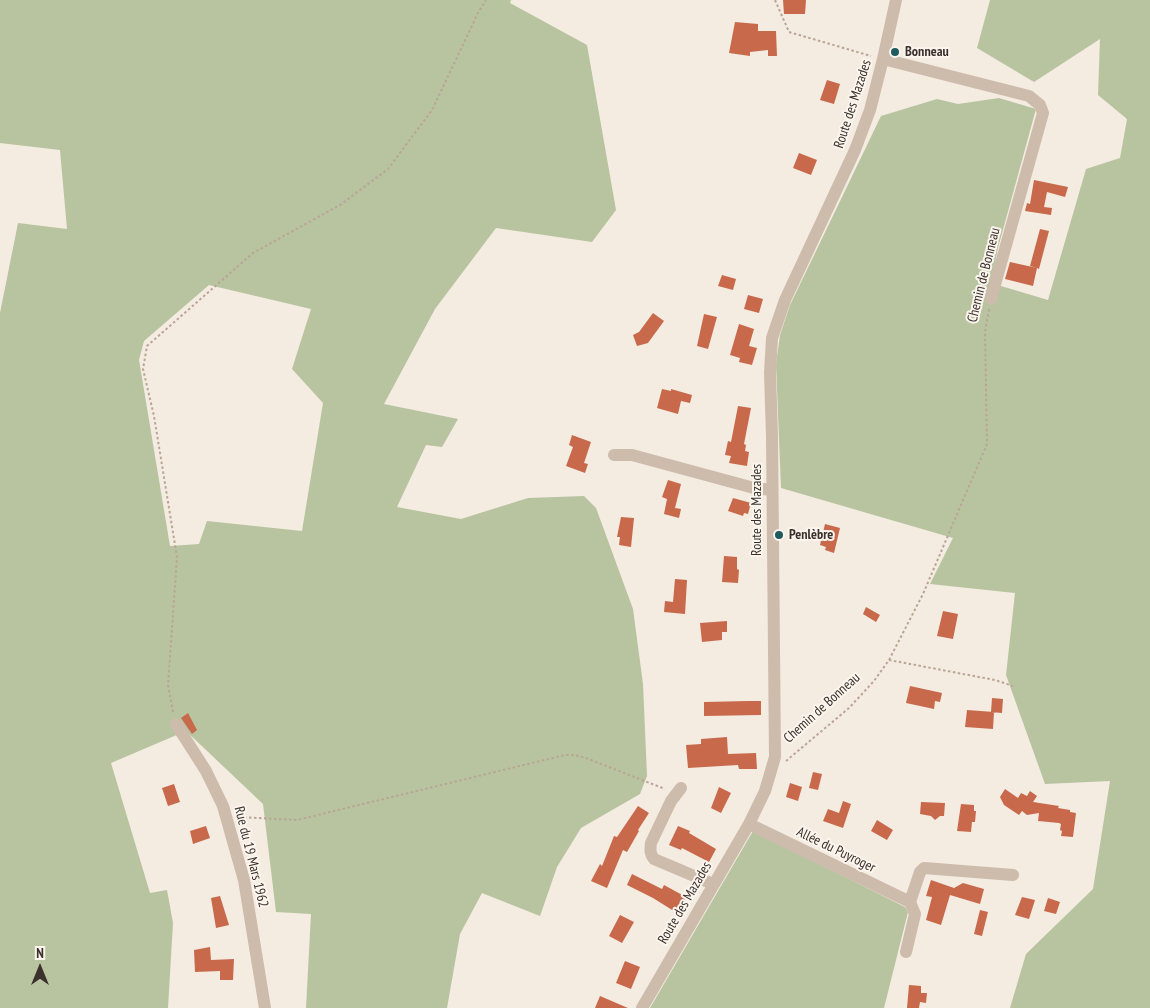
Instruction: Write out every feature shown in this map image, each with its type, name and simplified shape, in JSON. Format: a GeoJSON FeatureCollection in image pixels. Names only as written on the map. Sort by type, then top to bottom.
{"type":"FeatureCollection","features":[{"type":"Feature","properties":{"kind":"street","name":"Route des Mazades"},"geometry":{"type":"LineString","coordinates":[[642,1008],[749,824],[765,791],[775,757],[770,373],[772,338],[785,300],[855,150],[870,110],[896,0]]}},
{"type":"Feature","properties":{"kind":"street","name":"Chemin de Bonneau"},"geometry":{"type":"LineString","coordinates":[[883,59],[1029,96],[1040,105],[1043,113],[991,299]]}},
{"type":"Feature","properties":{"kind":"street"},"geometry":{"type":"LineString","coordinates":[[614,455],[632,455],[754,488],[772,490]]}},
{"type":"Feature","properties":{"kind":"street","name":"Rue du 19 Mars 1962"},"geometry":{"type":"LineString","coordinates":[[176,724],[206,771],[223,806],[244,880],[265,1008]]}},
{"type":"Feature","properties":{"kind":"street"},"geometry":{"type":"LineString","coordinates":[[679,791],[671,801],[651,843],[651,855],[654,859],[713,884]]}},
{"type":"Feature","properties":{"kind":"street","name":"Allée du Puyroger"},"geometry":{"type":"LineString","coordinates":[[749,824],[910,902]]}},
{"type":"Feature","properties":{"kind":"street"},"geometry":{"type":"LineString","coordinates":[[906,952],[915,914],[910,902],[920,872],[924,868],[1013,875]]}},
{"type":"Feature","properties":{"kind":"path"},"geometry":{"type":"LineString","coordinates":[[176,724],[168,685],[177,557],[154,416],[143,368],[147,346],[253,253],[340,205],[388,169],[432,110],[486,0]]}},
{"type":"Feature","properties":{"kind":"path"},"geometry":{"type":"LineString","coordinates":[[775,0],[789,32],[883,59]]}},
{"type":"Feature","properties":{"kind":"path","name":"Chemin de Bonneau"},"geometry":{"type":"LineString","coordinates":[[785,762],[849,708],[874,681],[889,660],[923,594],[987,444],[985,332],[991,299]]}},
{"type":"Feature","properties":{"kind":"path"},"geometry":{"type":"LineString","coordinates":[[889,660],[994,680],[1013,686]]}},
{"type":"Feature","properties":{"kind":"path"},"geometry":{"type":"LineString","coordinates":[[226,816],[297,820],[575,755],[679,791]]}},
{"type":"Feature","properties":{"kind":"green space"},"geometry":{"type":"Polygon","coordinates":[[[0,0],[511,0],[510,3],[587,45],[616,210],[592,242],[496,228],[435,309],[384,404],[458,419],[442,447],[426,445],[397,507],[461,519],[528,498],[584,496],[596,508],[633,609],[643,684],[647,776],[640,794],[581,828],[557,867],[540,916],[482,893],[460,934],[447,1008],[306,1008],[311,914],[276,912],[263,804],[186,731],[111,763],[150,893],[167,890],[173,923],[168,1008],[0,1008],[0,313],[18,223],[67,229],[60,150],[0,143],[0,0]],[[209,285],[144,341],[139,360],[170,546],[199,544],[207,521],[302,531],[323,403],[292,369],[311,309],[209,285]]]}},
{"type":"Feature","properties":{"kind":"green space"},"geometry":{"type":"Polygon","coordinates":[[[990,0],[1150,0],[1150,1008],[1010,1008],[1026,954],[1093,889],[1110,781],[1045,784],[1006,675],[1015,593],[930,584],[953,538],[781,488],[776,364],[780,335],[790,305],[881,116],[937,99],[958,104],[999,98],[1036,109],[998,248],[991,283],[1048,300],[1086,169],[1120,158],[1127,119],[1098,95],[1100,39],[1034,82],[977,48],[990,0]]]}},
{"type":"Feature","properties":{"kind":"green space"},"geometry":{"type":"Polygon","coordinates":[[[753,831],[905,907],[908,912],[884,1008],[650,1008],[753,831]]]}},
{"type":"Feature","properties":{"kind":"building"},"geometry":{"type":"Polygon","coordinates":[[[783,0],[806,0],[805,14],[784,14],[783,0]]]}},
{"type":"Feature","properties":{"kind":"building"},"geometry":{"type":"Polygon","coordinates":[[[735,22],[758,24],[758,31],[776,31],[777,56],[768,56],[768,50],[750,52],[750,56],[729,53],[735,22]]]}},
{"type":"Feature","properties":{"kind":"building"},"geometry":{"type":"Polygon","coordinates":[[[827,80],[840,84],[834,104],[820,100],[827,80]]]}},
{"type":"Feature","properties":{"kind":"building"},"geometry":{"type":"Polygon","coordinates":[[[799,153],[817,160],[811,175],[793,168],[799,153]]]}},
{"type":"Feature","properties":{"kind":"building"},"geometry":{"type":"Polygon","coordinates":[[[1034,180],[1068,187],[1065,197],[1047,192],[1044,207],[1052,208],[1051,215],[1025,211],[1027,203],[1030,204],[1034,180]]]}},
{"type":"Feature","properties":{"kind":"building"},"geometry":{"type":"Polygon","coordinates":[[[1040,229],[1049,231],[1039,269],[1030,266],[1040,229]]]}},
{"type":"Feature","properties":{"kind":"building"},"geometry":{"type":"Polygon","coordinates":[[[1010,262],[1037,268],[1033,286],[1005,279],[1010,262]]]}},
{"type":"Feature","properties":{"kind":"building"},"geometry":{"type":"Polygon","coordinates":[[[722,275],[736,279],[733,290],[718,286],[722,275]]]}},
{"type":"Feature","properties":{"kind":"building"},"geometry":{"type":"Polygon","coordinates":[[[748,295],[763,299],[759,313],[744,309],[748,295]]]}},
{"type":"Feature","properties":{"kind":"building"},"geometry":{"type":"Polygon","coordinates":[[[653,313],[664,321],[648,343],[637,346],[633,335],[639,332],[653,313]]]}},
{"type":"Feature","properties":{"kind":"building"},"geometry":{"type":"Polygon","coordinates":[[[704,314],[717,317],[708,349],[697,346],[704,314]]]}},
{"type":"Feature","properties":{"kind":"building"},"geometry":{"type":"Polygon","coordinates":[[[739,324],[754,329],[749,346],[757,348],[752,365],[739,362],[740,358],[730,355],[739,324]]]}},
{"type":"Feature","properties":{"kind":"building"},"geometry":{"type":"Polygon","coordinates":[[[662,389],[671,391],[671,389],[692,395],[690,403],[681,401],[678,414],[657,408],[662,389]]]}},
{"type":"Feature","properties":{"kind":"building"},"geometry":{"type":"Polygon","coordinates":[[[738,406],[751,408],[744,444],[746,445],[745,451],[749,452],[747,466],[729,463],[731,456],[725,455],[728,441],[731,442],[738,406]]]}},
{"type":"Feature","properties":{"kind":"building"},"geometry":{"type":"Polygon","coordinates":[[[572,435],[591,442],[584,463],[588,464],[585,473],[566,466],[573,447],[569,445],[572,435]]]}},
{"type":"Feature","properties":{"kind":"building"},"geometry":{"type":"Polygon","coordinates":[[[668,480],[681,484],[675,508],[681,509],[679,518],[664,514],[667,499],[662,497],[668,480]]]}},
{"type":"Feature","properties":{"kind":"building"},"geometry":{"type":"Polygon","coordinates":[[[733,498],[751,503],[748,514],[744,513],[743,516],[728,511],[733,498]]]}},
{"type":"Feature","properties":{"kind":"building"},"geometry":{"type":"Polygon","coordinates":[[[621,517],[634,518],[631,547],[619,545],[620,537],[617,537],[621,517]]]}},
{"type":"Feature","properties":{"kind":"building"},"geometry":{"type":"Polygon","coordinates":[[[825,524],[840,528],[834,553],[825,550],[826,547],[820,545],[825,524]]]}},
{"type":"Feature","properties":{"kind":"building"},"geometry":{"type":"Polygon","coordinates":[[[724,556],[737,557],[738,583],[722,582],[724,556]]]}},
{"type":"Feature","properties":{"kind":"building"},"geometry":{"type":"Polygon","coordinates":[[[675,579],[687,580],[685,614],[664,612],[665,601],[673,602],[675,579]]]}},
{"type":"Feature","properties":{"kind":"building"},"geometry":{"type":"Polygon","coordinates":[[[866,607],[880,615],[876,622],[863,614],[866,607]]]}},
{"type":"Feature","properties":{"kind":"building"},"geometry":{"type":"Polygon","coordinates":[[[943,611],[958,614],[953,639],[937,636],[943,611]]]}},
{"type":"Feature","properties":{"kind":"building"},"geometry":{"type":"Polygon","coordinates":[[[727,621],[727,632],[722,632],[722,640],[702,642],[700,623],[727,621]]]}},
{"type":"Feature","properties":{"kind":"building"},"geometry":{"type":"Polygon","coordinates":[[[910,686],[942,693],[940,702],[935,701],[934,709],[906,703],[910,686]]]}},
{"type":"Feature","properties":{"kind":"building"},"geometry":{"type":"Polygon","coordinates":[[[992,698],[1003,699],[1002,713],[991,712],[992,698]]]}},
{"type":"Feature","properties":{"kind":"building"},"geometry":{"type":"Polygon","coordinates":[[[761,701],[761,715],[704,716],[704,702],[761,701]]]}},
{"type":"Feature","properties":{"kind":"building"},"geometry":{"type":"Polygon","coordinates":[[[967,710],[994,712],[993,729],[965,727],[967,710]]]}},
{"type":"Feature","properties":{"kind":"building"},"geometry":{"type":"Polygon","coordinates":[[[188,713],[197,730],[192,734],[181,718],[188,713]]]}},
{"type":"Feature","properties":{"kind":"building"},"geometry":{"type":"Polygon","coordinates":[[[727,737],[728,754],[756,753],[757,769],[739,769],[738,765],[688,768],[686,745],[701,744],[701,739],[727,737]]]}},
{"type":"Feature","properties":{"kind":"building"},"geometry":{"type":"Polygon","coordinates":[[[813,772],[822,774],[818,790],[809,788],[813,772]]]}},
{"type":"Feature","properties":{"kind":"building"},"geometry":{"type":"Polygon","coordinates":[[[790,783],[802,787],[798,801],[786,797],[790,783]]]}},
{"type":"Feature","properties":{"kind":"building"},"geometry":{"type":"Polygon","coordinates":[[[174,784],[180,802],[168,806],[162,788],[174,784]]]}},
{"type":"Feature","properties":{"kind":"building"},"geometry":{"type":"Polygon","coordinates":[[[719,787],[731,793],[721,813],[711,808],[719,787]]]}},
{"type":"Feature","properties":{"kind":"building"},"geometry":{"type":"Polygon","coordinates":[[[1005,789],[1018,798],[1021,793],[1027,796],[1030,791],[1037,796],[1033,802],[1059,806],[1058,808],[1076,813],[1073,837],[1061,836],[1061,824],[1059,823],[1038,821],[1039,813],[1027,815],[1022,811],[1019,815],[1004,805],[1000,797],[1005,789]]]}},
{"type":"Feature","properties":{"kind":"building"},"geometry":{"type":"Polygon","coordinates":[[[843,801],[851,804],[843,828],[823,821],[828,809],[839,813],[843,801]]]}},
{"type":"Feature","properties":{"kind":"building"},"geometry":{"type":"Polygon","coordinates":[[[921,802],[945,803],[944,816],[940,816],[935,820],[931,816],[920,814],[921,802]]]}},
{"type":"Feature","properties":{"kind":"building"},"geometry":{"type":"Polygon","coordinates":[[[961,804],[974,805],[974,811],[976,811],[975,822],[972,822],[971,832],[957,831],[961,804]]]}},
{"type":"Feature","properties":{"kind":"building"},"geometry":{"type":"Polygon","coordinates":[[[638,806],[649,813],[627,852],[623,850],[607,888],[591,881],[600,864],[602,866],[614,836],[617,837],[638,806]]]}},
{"type":"Feature","properties":{"kind":"building"},"geometry":{"type":"Polygon","coordinates":[[[877,820],[893,830],[887,840],[871,831],[877,820]]]}},
{"type":"Feature","properties":{"kind":"building"},"geometry":{"type":"Polygon","coordinates":[[[206,826],[210,838],[193,844],[190,831],[206,826]]]}},
{"type":"Feature","properties":{"kind":"building"},"geometry":{"type":"Polygon","coordinates":[[[678,826],[690,831],[689,833],[716,849],[709,862],[682,848],[681,850],[669,845],[678,826]]]}},
{"type":"Feature","properties":{"kind":"building"},"geometry":{"type":"Polygon","coordinates":[[[632,874],[662,889],[664,885],[686,897],[677,913],[627,885],[632,874]]]}},
{"type":"Feature","properties":{"kind":"building"},"geometry":{"type":"Polygon","coordinates":[[[931,880],[954,888],[963,883],[984,889],[980,904],[950,895],[941,925],[926,920],[932,897],[926,896],[931,880]]]}},
{"type":"Feature","properties":{"kind":"building"},"geometry":{"type":"Polygon","coordinates":[[[220,896],[229,925],[216,928],[211,898],[220,896]]]}},
{"type":"Feature","properties":{"kind":"building"},"geometry":{"type":"Polygon","coordinates":[[[1022,897],[1035,900],[1029,919],[1015,915],[1022,897]]]}},
{"type":"Feature","properties":{"kind":"building"},"geometry":{"type":"Polygon","coordinates":[[[1048,898],[1060,902],[1056,914],[1044,911],[1048,898]]]}},
{"type":"Feature","properties":{"kind":"building"},"geometry":{"type":"Polygon","coordinates":[[[980,910],[988,912],[982,936],[974,934],[980,910]]]}},
{"type":"Feature","properties":{"kind":"building"},"geometry":{"type":"Polygon","coordinates":[[[620,915],[634,922],[622,943],[609,936],[620,915]]]}},
{"type":"Feature","properties":{"kind":"building"},"geometry":{"type":"Polygon","coordinates":[[[210,947],[211,960],[234,959],[233,980],[220,980],[220,971],[195,972],[194,950],[210,947]]]}},
{"type":"Feature","properties":{"kind":"building"},"geometry":{"type":"Polygon","coordinates":[[[625,961],[640,967],[631,989],[616,983],[625,961]]]}},
{"type":"Feature","properties":{"kind":"building"},"geometry":{"type":"Polygon","coordinates":[[[909,985],[921,986],[921,993],[927,993],[926,1003],[920,1002],[919,1008],[907,1008],[909,985]]]}},
{"type":"Feature","properties":{"kind":"building"},"geometry":{"type":"Polygon","coordinates":[[[600,996],[628,1008],[595,1008],[600,996]]]}},
{"type":"Feature","properties":{"kind":"place","name":"Bonneau"},"geometry":{"type":"Point","coordinates":[895,52]}},
{"type":"Feature","properties":{"kind":"place","name":"Penlèbre"},"geometry":{"type":"Point","coordinates":[779,535]}}]}
